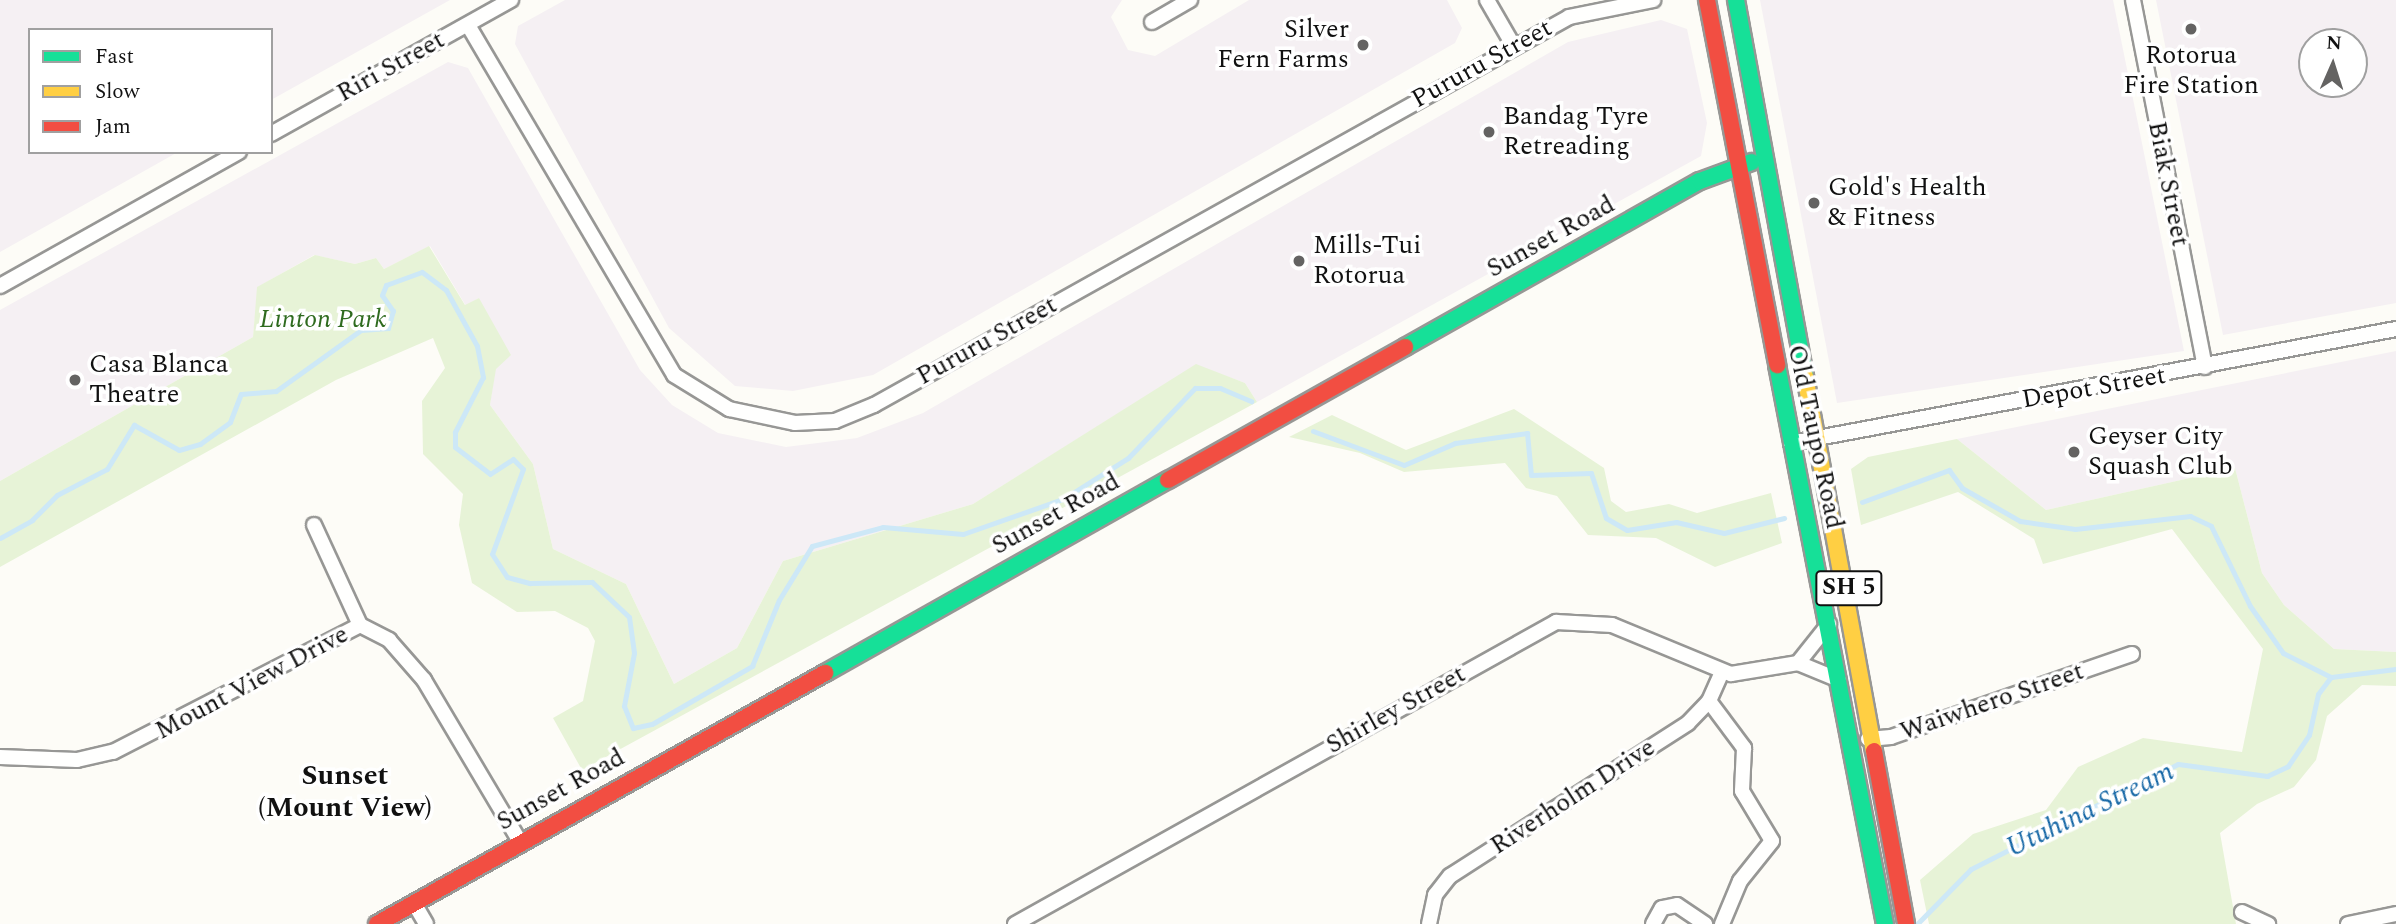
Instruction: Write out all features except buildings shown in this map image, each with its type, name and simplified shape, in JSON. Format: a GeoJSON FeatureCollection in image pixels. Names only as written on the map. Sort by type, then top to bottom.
{"type":"FeatureCollection","features":[{"type":"Feature","properties":{"kind":"main road","name":"Old Taupo Road"},"geometry":{"type":"LineString","coordinates":[[1707,0],[1884,918]]}},
{"type":"Feature","properties":{"kind":"main road","name":"Old Taupo Road"},"geometry":{"type":"LineString","coordinates":[[1736,0],[1821,438],[1876,738],[1906,924]]}},
{"type":"Feature","properties":{"kind":"main road","name":"Sunset Road"},"geometry":{"type":"LineString","coordinates":[[377,924],[519,840],[1737,164],[1765,160]]}},
{"type":"Feature","properties":{"kind":"street","name":"Riri Street"},"geometry":{"type":"LineString","coordinates":[[273,133],[511,0]]}},
{"type":"Feature","properties":{"kind":"street"},"geometry":{"type":"LineString","coordinates":[[1152,22],[1190,0]]}},
{"type":"Feature","properties":{"kind":"street"},"geometry":{"type":"LineString","coordinates":[[1487,0],[1513,46]]}},
{"type":"Feature","properties":{"kind":"street","name":"Pururu Street"},"geometry":{"type":"LineString","coordinates":[[468,24],[674,375],[729,409],[795,423],[835,421],[873,405],[1569,17],[1653,0]]}},
{"type":"Feature","properties":{"kind":"street","name":"Biak Street"},"geometry":{"type":"LineString","coordinates":[[2133,0],[2205,367]]}},
{"type":"Feature","properties":{"kind":"street"},"geometry":{"type":"LineString","coordinates":[[0,286],[235,154]]}},
{"type":"Feature","properties":{"kind":"street","name":"Depot Street"},"geometry":{"type":"LineString","coordinates":[[1791,443],[2396,329]]}},
{"type":"Feature","properties":{"kind":"street"},"geometry":{"type":"LineString","coordinates":[[314,525],[360,625]]}},
{"type":"Feature","properties":{"kind":"street","name":"Shirley Street"},"geometry":{"type":"LineString","coordinates":[[1015,924],[1556,622],[1612,625],[1722,673],[1759,673],[1798,663]]}},
{"type":"Feature","properties":{"kind":"street"},"geometry":{"type":"LineString","coordinates":[[1829,624],[1798,663],[1840,681]]}},
{"type":"Feature","properties":{"kind":"street","name":"Mount View Drive"},"geometry":{"type":"LineString","coordinates":[[0,757],[77,760],[125,748],[360,625],[389,640],[424,680],[519,840]]}},
{"type":"Feature","properties":{"kind":"street","name":"Waiwhero Street"},"geometry":{"type":"LineString","coordinates":[[1850,741],[1876,738],[2132,654]]}},
{"type":"Feature","properties":{"kind":"street","name":"Riverholm Drive"},"geometry":{"type":"LineString","coordinates":[[1429,924],[1433,900],[1450,876],[1688,723],[1709,701],[1722,673]]}},
{"type":"Feature","properties":{"kind":"street"},"geometry":{"type":"LineString","coordinates":[[1709,701],[1744,748],[1742,791],[1772,841],[1740,881],[1721,924]]}},
{"type":"Feature","properties":{"kind":"street"},"geometry":{"type":"LineString","coordinates":[[414,903],[426,924]]}},
{"type":"Feature","properties":{"kind":"street"},"geometry":{"type":"LineString","coordinates":[[1653,924],[1662,908],[1677,905],[1704,924]]}},
{"type":"Feature","properties":{"kind":"street"},"geometry":{"type":"LineString","coordinates":[[2242,912],[2268,924]]}},
{"type":"Feature","properties":{"kind":"street"},"geometry":{"type":"LineString","coordinates":[[2348,924],[2396,914]]}},
{"type":"Feature","properties":{"kind":"shaded area"},"geometry":{"type":"Polygon","coordinates":[[[0,0],[450,0],[273,99],[273,28],[28,28],[28,154],[174,154],[0,252],[0,0]]]}},
{"type":"Feature","properties":{"kind":"shaded area"},"geometry":{"type":"Polygon","coordinates":[[[565,0],[1122,0],[1111,17],[1128,50],[1155,56],[1249,0],[1447,0],[1462,28],[1455,43],[873,375],[793,391],[735,386],[669,328],[515,44],[518,26],[565,0]]]}},
{"type":"Feature","properties":{"kind":"shaded area"},"geometry":{"type":"Polygon","coordinates":[[[1760,0],[2113,0],[2184,351],[1837,403],[1760,0]]]}},
{"type":"Feature","properties":{"kind":"shaded area"},"geometry":{"type":"Polygon","coordinates":[[[2156,0],[2396,0],[2396,303],[2223,335],[2156,0]]]}},
{"type":"Feature","properties":{"kind":"shaded area"},"geometry":{"type":"Polygon","coordinates":[[[1661,20],[1687,29],[1707,123],[1701,156],[1257,402],[1245,383],[1196,365],[973,504],[783,561],[737,648],[674,684],[626,584],[553,549],[533,464],[490,405],[495,369],[479,298],[466,306],[430,246],[384,269],[376,258],[355,264],[314,255],[258,287],[253,337],[0,481],[0,310],[448,62],[468,68],[640,370],[672,405],[718,433],[786,447],[857,438],[923,413],[1568,42],[1661,20]]]}},
{"type":"Feature","properties":{"kind":"shaded area"},"geometry":{"type":"Polygon","coordinates":[[[2396,351],[2396,652],[2334,649],[2284,605],[2262,573],[2235,468],[2046,510],[1957,439],[2396,351]]]}},
{"type":"Feature","properties":{"kind":"green space","name":"Linton Park"},"geometry":{"type":"Polygon","coordinates":[[[429,246],[465,305],[479,298],[511,355],[496,369],[490,405],[533,464],[553,549],[626,584],[674,684],[737,648],[783,561],[973,504],[1196,364],[1245,383],[1257,402],[582,770],[553,718],[583,701],[595,641],[588,628],[555,611],[517,612],[472,583],[459,525],[463,494],[423,454],[422,401],[445,368],[433,338],[336,380],[0,567],[0,481],[253,337],[257,287],[315,255],[355,264],[376,258],[384,269],[429,246]]]}},
{"type":"Feature","properties":{"kind":"green space"},"geometry":{"type":"Polygon","coordinates":[[[1514,409],[1604,468],[1611,501],[1626,512],[1669,504],[1697,513],[1771,493],[1782,543],[1715,567],[1656,538],[1588,535],[1557,496],[1526,488],[1505,463],[1404,472],[1360,453],[1289,437],[1332,415],[1406,450],[1514,409]]]}},
{"type":"Feature","properties":{"kind":"green space"},"geometry":{"type":"Polygon","coordinates":[[[1957,439],[2046,510],[2235,468],[2262,573],[2284,605],[2334,649],[2396,652],[2396,686],[2362,685],[2327,716],[2316,760],[2294,787],[2257,804],[2220,833],[2236,924],[1929,924],[1920,880],[1973,834],[2046,810],[2078,767],[2143,738],[2242,752],[2263,649],[2172,529],[2043,564],[2034,539],[1958,492],[1861,525],[1851,469],[1868,457],[1957,439]]]}},
{"type":"Feature","properties":{"kind":"waterway"},"geometry":{"type":"LineString","coordinates":[[0,538],[32,520],[57,495],[107,469],[134,425],[179,450],[200,444],[230,422],[241,394],[276,391],[361,330],[388,328],[393,311],[382,295],[386,285],[422,272],[446,290],[477,346],[483,377],[455,432],[455,447],[490,474],[513,459],[523,469],[492,554],[507,577],[530,583],[592,582],[629,617],[634,653],[624,706],[633,728],[652,724],[752,666],[779,600],[812,546],[883,527],[963,534],[1063,499],[1128,458],[1195,388],[1220,388],[1251,401]]}},
{"type":"Feature","properties":{"kind":"waterway"},"geometry":{"type":"LineString","coordinates":[[1313,431],[1404,465],[1455,443],[1527,433],[1531,475],[1591,473],[1606,518],[1627,530],[1676,522],[1724,533],[1784,518]]}},
{"type":"Feature","properties":{"kind":"waterway"},"geometry":{"type":"LineString","coordinates":[[1862,502],[1949,470],[1962,488],[2020,521],[2075,529],[2190,516],[2211,526],[2250,606],[2283,653],[2331,677]]}},
{"type":"Feature","properties":{"kind":"waterway","name":"Utuhina Stream"},"geometry":{"type":"LineString","coordinates":[[1917,924],[1971,869],[2178,764],[2267,776],[2288,766],[2309,735],[2318,694],[2331,677],[2396,669]]}},
{"type":"Feature","properties":{"kind":"traffic: fast"},"geometry":{"type":"LineString","coordinates":[[1736,0],[1805,376]]}},
{"type":"Feature","properties":{"kind":"traffic: fast"},"geometry":{"type":"LineString","coordinates":[[1405,347],[1700,181],[1752,162]]}},
{"type":"Feature","properties":{"kind":"traffic: fast"},"geometry":{"type":"LineString","coordinates":[[1777,365],[1885,924]]}},
{"type":"Feature","properties":{"kind":"traffic: fast"},"geometry":{"type":"LineString","coordinates":[[825,673],[1168,480]]}},
{"type":"Feature","properties":{"kind":"traffic: slow"},"geometry":{"type":"LineString","coordinates":[[1805,376],[1874,751]]}},
{"type":"Feature","properties":{"kind":"traffic: jam"},"geometry":{"type":"LineString","coordinates":[[1707,0],[1777,365]]}},
{"type":"Feature","properties":{"kind":"traffic: jam"},"geometry":{"type":"LineString","coordinates":[[1168,480],[1405,347]]}},
{"type":"Feature","properties":{"kind":"traffic: jam"},"geometry":{"type":"LineString","coordinates":[[377,924],[825,673]]}},
{"type":"Feature","properties":{"kind":"traffic: jam"},"geometry":{"type":"LineString","coordinates":[[1874,751],[1906,924]]}},
{"type":"Feature","properties":{"kind":"place","name":"Rotorua Fire Station"},"geometry":{"type":"Point","coordinates":[2191,29]}},
{"type":"Feature","properties":{"kind":"place","name":"Silver Fern Farms"},"geometry":{"type":"Point","coordinates":[1363,45]}},
{"type":"Feature","properties":{"kind":"place","name":"Bandag Tyre Retreading"},"geometry":{"type":"Point","coordinates":[1489,132]}},
{"type":"Feature","properties":{"kind":"place","name":"Gold's Health & Fitness"},"geometry":{"type":"Point","coordinates":[1814,203]}},
{"type":"Feature","properties":{"kind":"place","name":"Mills-Tui Rotorua"},"geometry":{"type":"Point","coordinates":[1299,261]}},
{"type":"Feature","properties":{"kind":"place","name":"Casa Blanca Theatre"},"geometry":{"type":"Point","coordinates":[75,380]}},
{"type":"Feature","properties":{"kind":"place","name":"Geyser City Squash Club"},"geometry":{"type":"Point","coordinates":[2074,452]}},
{"type":"Feature","properties":{"kind":"district","name":"Sunset (Mount View)"},"geometry":{"type":"Point","coordinates":[345,792]}}]}
